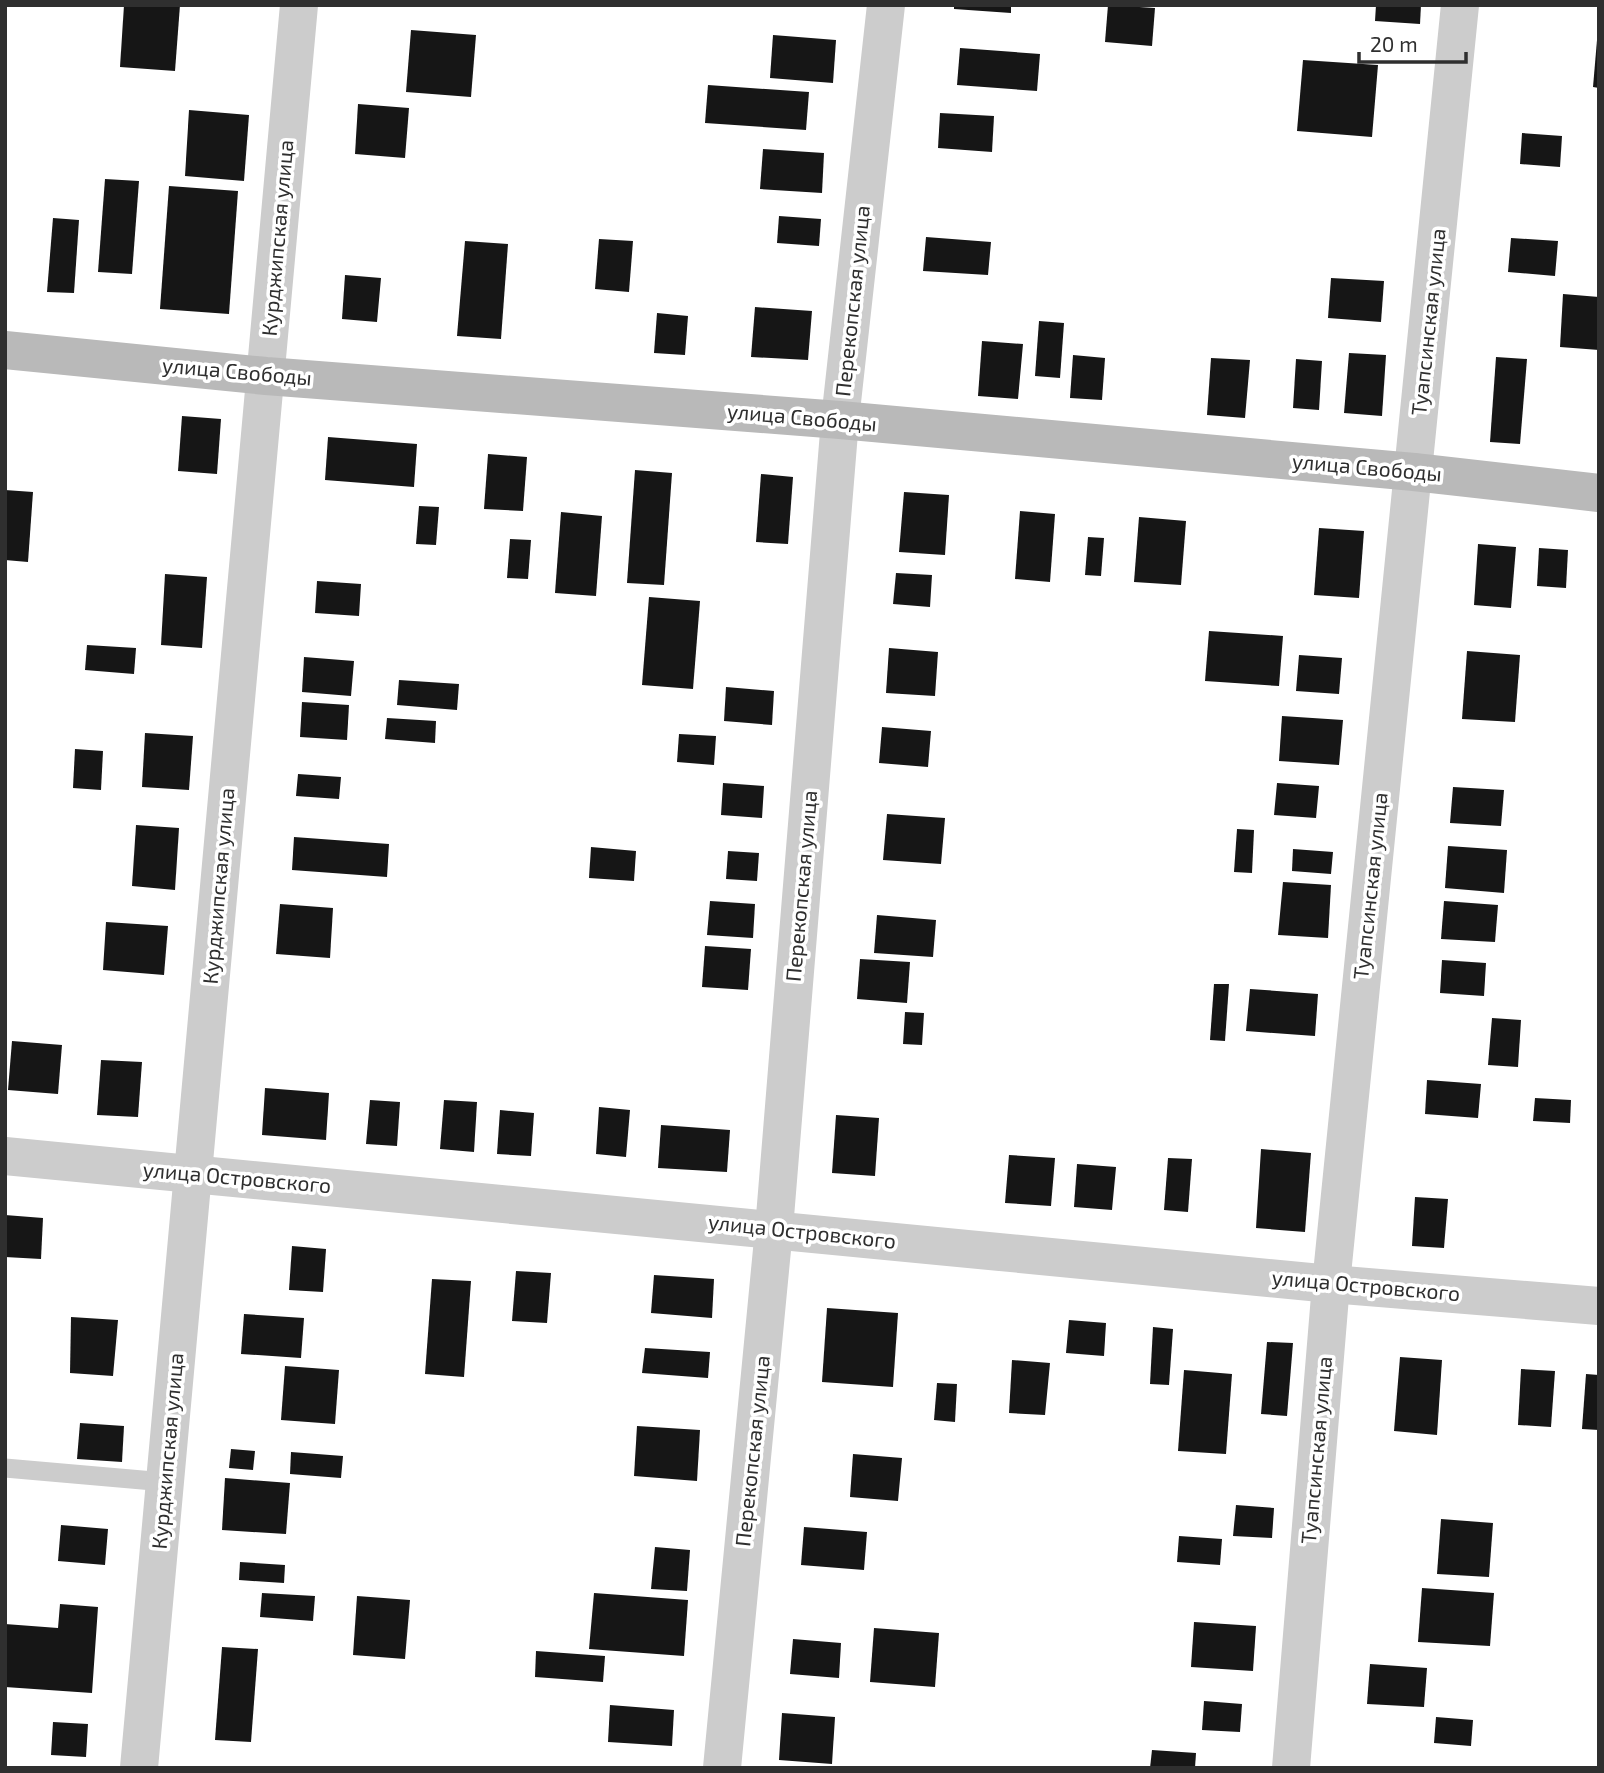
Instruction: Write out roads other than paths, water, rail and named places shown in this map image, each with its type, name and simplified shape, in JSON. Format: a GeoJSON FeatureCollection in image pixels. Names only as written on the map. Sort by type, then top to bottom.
{"type":"FeatureCollection","features":[{"type":"Feature","properties":{"kind":"street","name":"Курджипская улица"},"geometry":{"type":"LineString","coordinates":[[139,1768],[299,5]]}},
{"type":"Feature","properties":{"kind":"street","name":"Перекопская улица"},"geometry":{"type":"LineString","coordinates":[[722,1768],[774,1229],[840,420],[886,5]]}},
{"type":"Feature","properties":{"kind":"street","name":"Туапсинская улица"},"geometry":{"type":"LineString","coordinates":[[1291,1768],[1331,1284],[1460,5]]}},
{"type":"Feature","properties":{"kind":"street","name":"улица Свободы"},"geometry":{"type":"LineString","coordinates":[[5,350],[266,376],[840,420],[1414,472],[1599,493]]}},
{"type":"Feature","properties":{"kind":"street","name":"улица Островского"},"geometry":{"type":"LineString","coordinates":[[5,1156],[1331,1284],[1599,1306]]}},
{"type":"Feature","properties":{"kind":"lane"},"geometry":{"type":"LineString","coordinates":[[5,1468],[165,1482]]}}]}
